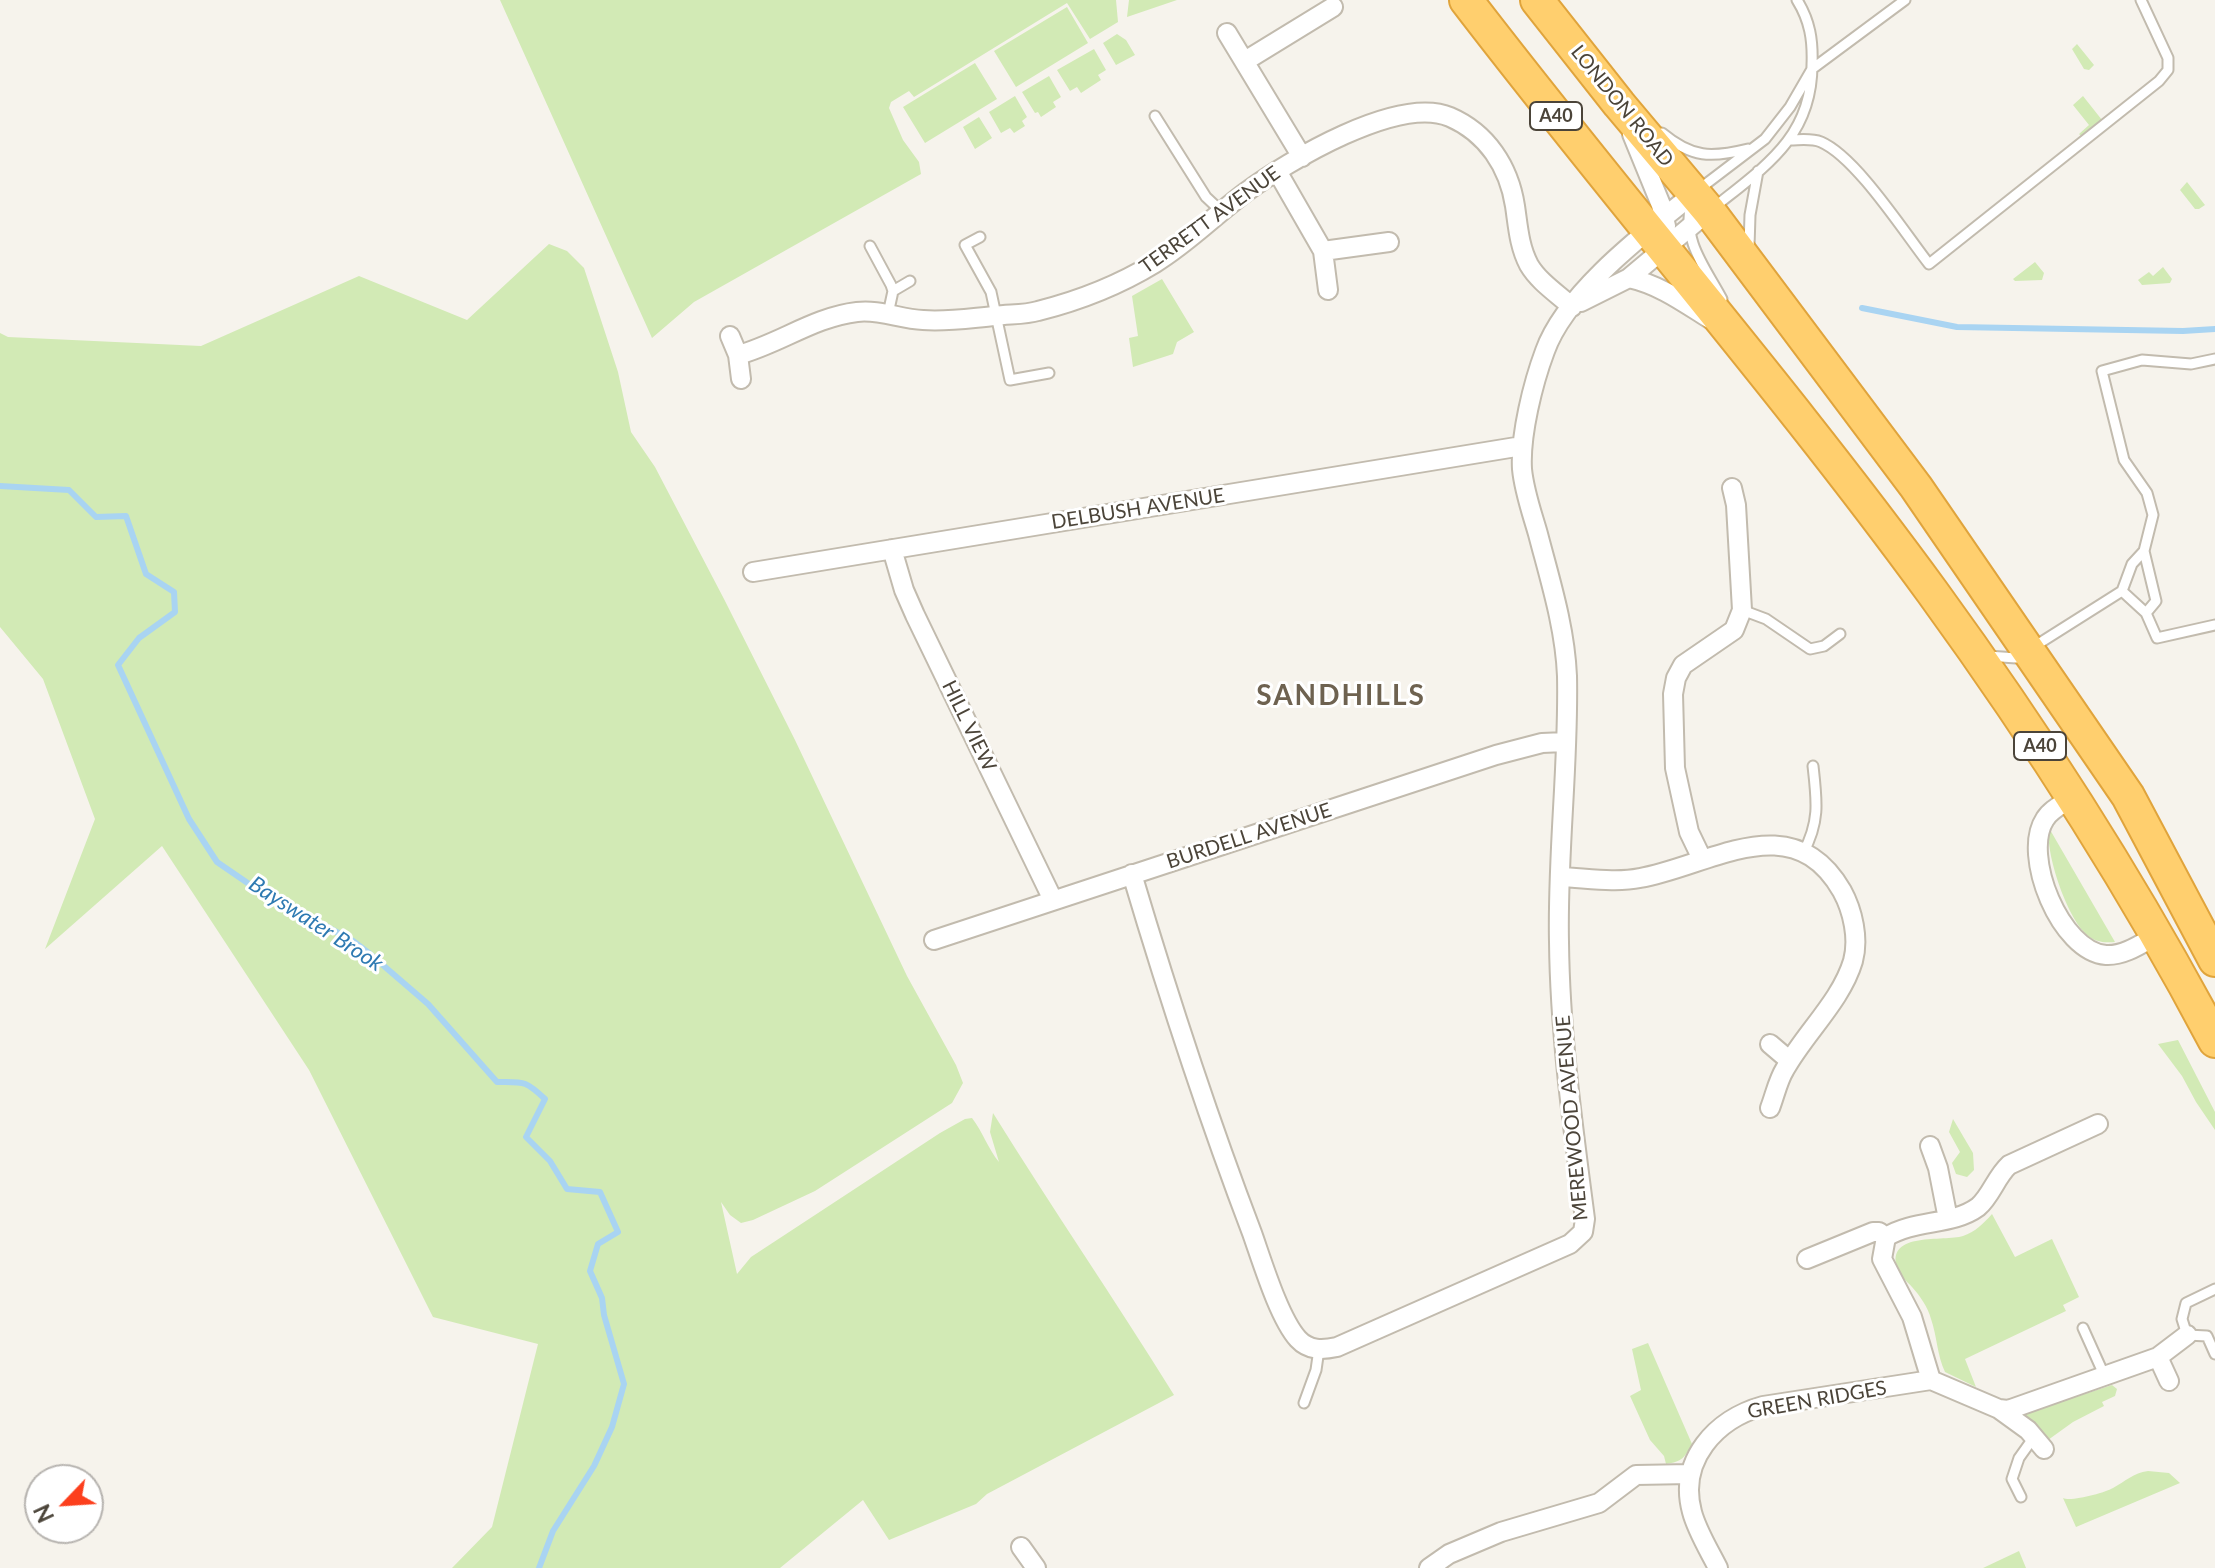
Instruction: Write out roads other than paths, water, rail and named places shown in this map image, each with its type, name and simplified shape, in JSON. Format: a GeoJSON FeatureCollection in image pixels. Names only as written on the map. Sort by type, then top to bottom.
{"type":"FeatureCollection","features":[{"type":"Feature","properties":{"kind":"highway","name":"A40"},"geometry":{"type":"LineString","coordinates":[[1466,0],[1658,232],[1729,332],[1932,592],[2074,796],[2157,935],[2215,1041]]}},
{"type":"Feature","properties":{"kind":"highway","name":"LONDON ROAD"},"geometry":{"type":"LineString","coordinates":[[1537,0],[1619,104],[1697,211]]}},
{"type":"Feature","properties":{"kind":"highway","name":"A40"},"geometry":{"type":"LineString","coordinates":[[1697,211],[1749,262],[1916,487],[2128,796],[2215,960]]}},
{"type":"Feature","properties":{"kind":"street"},"geometry":{"type":"LineString","coordinates":[[1245,61],[1333,7]]}},
{"type":"Feature","properties":{"kind":"street"},"geometry":{"type":"LineString","coordinates":[[1227,33],[1302,157]]}},
{"type":"Feature","properties":{"kind":"street"},"geometry":{"type":"LineString","coordinates":[[1619,104],[1647,168],[1658,232]]}},
{"type":"Feature","properties":{"kind":"street","name":"TERRETT AVENUE"},"geometry":{"type":"LineString","coordinates":[[738,355],[771,345],[824,319],[842,314],[861,311],[946,321],[1038,311],[1123,281],[1170,253],[1277,171],[1378,122],[1406,113],[1438,114],[1461,123],[1487,142],[1504,170],[1515,203],[1520,239],[1530,266],[1572,307]]}},
{"type":"Feature","properties":{"kind":"street"},"geometry":{"type":"LineString","coordinates":[[1277,171],[1323,251],[1328,290]]}},
{"type":"Feature","properties":{"kind":"street","name":"MEREWOOD AVENUE"},"geometry":{"type":"LineString","coordinates":[[1319,1349],[1337,1347],[1570,1244],[1583,1232],[1585,1219],[1565,1061],[1559,941],[1565,654],[1558,609],[1522,471],[1522,446],[1546,347],[1572,307],[1601,272],[1658,232],[1697,211]]}},
{"type":"Feature","properties":{"kind":"street","name":"MEREWOOD AVENUE"},"geometry":{"type":"LineString","coordinates":[[1572,307],[1629,278],[1658,232],[1697,211]]}},
{"type":"Feature","properties":{"kind":"street"},"geometry":{"type":"LineString","coordinates":[[1323,251],[1389,242]]}},
{"type":"Feature","properties":{"kind":"street"},"geometry":{"type":"LineString","coordinates":[[1629,278],[1648,282],[1671,294],[1729,332]]}},
{"type":"Feature","properties":{"kind":"street"},"geometry":{"type":"LineString","coordinates":[[730,336],[738,355],[741,379]]}},
{"type":"Feature","properties":{"kind":"street","name":"DELBUSH AVENUE"},"geometry":{"type":"LineString","coordinates":[[753,572],[1522,446]]}},
{"type":"Feature","properties":{"kind":"street"},"geometry":{"type":"LineString","coordinates":[[1702,859],[1689,832],[1675,768],[1673,694],[1683,665],[1734,630],[1742,610],[1736,505],[1732,488]]}},
{"type":"Feature","properties":{"kind":"street","name":"HILL VIEW"},"geometry":{"type":"LineString","coordinates":[[892,549],[915,615],[1053,900]]}},
{"type":"Feature","properties":{"kind":"street","name":"BURDELL AVENUE"},"geometry":{"type":"LineString","coordinates":[[934,940],[1496,755],[1542,743],[1565,742]]}},
{"type":"Feature","properties":{"kind":"street"},"geometry":{"type":"LineString","coordinates":[[2074,796],[2044,820],[2038,845],[2044,883],[2064,925],[2080,944],[2105,955],[2119,954],[2157,935]]}},
{"type":"Feature","properties":{"kind":"street"},"geometry":{"type":"LineString","coordinates":[[1561,877],[1635,879],[1755,845],[1773,844],[1803,853],[1825,870],[1844,895],[1853,923],[1855,953],[1845,980],[1783,1071],[1770,1108]]}},
{"type":"Feature","properties":{"kind":"street"},"geometry":{"type":"LineString","coordinates":[[1132,874],[1222,1154],[1272,1286],[1298,1340],[1319,1349]]}},
{"type":"Feature","properties":{"kind":"street"},"geometry":{"type":"LineString","coordinates":[[1770,1044],[1790,1061]]}},
{"type":"Feature","properties":{"kind":"street"},"geometry":{"type":"LineString","coordinates":[[1886,1237],[1906,1226],[1948,1219],[1978,1207],[2009,1165],[2098,1124]]}},
{"type":"Feature","properties":{"kind":"street"},"geometry":{"type":"LineString","coordinates":[[1930,1146],[1938,1168],[1948,1219]]}},
{"type":"Feature","properties":{"kind":"street"},"geometry":{"type":"LineString","coordinates":[[1807,1259],[1873,1232],[1886,1237]]}},
{"type":"Feature","properties":{"kind":"street"},"geometry":{"type":"LineString","coordinates":[[1886,1237],[1882,1259],[1912,1317],[1931,1380],[1999,1409],[2008,1410],[2029,1404],[2158,1357],[2187,1335]]}},
{"type":"Feature","properties":{"kind":"street"},"geometry":{"type":"LineString","coordinates":[[2158,1357],[2169,1381]]}},
{"type":"Feature","properties":{"kind":"street","name":"GREEN RIDGES"},"geometry":{"type":"LineString","coordinates":[[1690,1474],[1711,1435],[1743,1412],[1771,1404],[1931,1380]]}},
{"type":"Feature","properties":{"kind":"street"},"geometry":{"type":"LineString","coordinates":[[1999,1409],[2039,1443]]}},
{"type":"Feature","properties":{"kind":"street"},"geometry":{"type":"LineString","coordinates":[[1429,1568],[1449,1554],[1501,1532],[1599,1503],[1636,1475],[1690,1474],[1691,1510],[1718,1568]]}},
{"type":"Feature","properties":{"kind":"street"},"geometry":{"type":"LineString","coordinates":[[1021,1547],[1036,1568]]}},
{"type":"Feature","properties":{"kind":"lane"},"geometry":{"type":"LineString","coordinates":[[1697,211],[1758,171],[1790,140],[1808,105],[1812,41],[1808,22],[1797,0]]}},
{"type":"Feature","properties":{"kind":"lane"},"geometry":{"type":"LineString","coordinates":[[1729,332],[1722,298],[1700,262],[1697,211],[1765,139],[1790,107],[1812,69],[1905,0]]}},
{"type":"Feature","properties":{"kind":"lane"},"geometry":{"type":"LineString","coordinates":[[1790,140],[1819,141],[1835,150],[1852,166],[1929,264],[2148,90],[2168,70],[2168,58],[2141,0]]}},
{"type":"Feature","properties":{"kind":"lane"},"geometry":{"type":"LineString","coordinates":[[1619,104],[1674,143],[1696,154],[1717,156],[1755,147]]}},
{"type":"Feature","properties":{"kind":"lane"},"geometry":{"type":"LineString","coordinates":[[1155,116],[1206,197],[1222,212]]}},
{"type":"Feature","properties":{"kind":"lane"},"geometry":{"type":"LineString","coordinates":[[1749,262],[1750,215],[1758,171]]}},
{"type":"Feature","properties":{"kind":"lane"},"geometry":{"type":"LineString","coordinates":[[980,237],[965,245],[991,292],[1010,380],[1049,373]]}},
{"type":"Feature","properties":{"kind":"lane"},"geometry":{"type":"LineString","coordinates":[[870,246],[893,291],[888,314]]}},
{"type":"Feature","properties":{"kind":"lane"},"geometry":{"type":"LineString","coordinates":[[893,291],[910,281]]}},
{"type":"Feature","properties":{"kind":"lane"},"geometry":{"type":"LineString","coordinates":[[2146,613],[2156,601],[2144,551],[2153,515],[2147,493],[2124,460],[2102,371],[2142,360],[2191,364],[2215,359]]}},
{"type":"Feature","properties":{"kind":"lane"},"geometry":{"type":"LineString","coordinates":[[1977,656],[2016,658],[2028,651],[2122,591],[2132,564],[2144,551]]}},
{"type":"Feature","properties":{"kind":"lane"},"geometry":{"type":"LineString","coordinates":[[2122,591],[2146,613],[2157,638],[2215,625]]}},
{"type":"Feature","properties":{"kind":"lane"},"geometry":{"type":"LineString","coordinates":[[1742,610],[1766,619],[1810,649],[1824,646],[1840,634]]}},
{"type":"Feature","properties":{"kind":"lane"},"geometry":{"type":"LineString","coordinates":[[1803,853],[1814,833],[1817,801],[1813,766]]}},
{"type":"Feature","properties":{"kind":"lane"},"geometry":{"type":"LineString","coordinates":[[2215,1289],[2186,1303],[2182,1319],[2187,1335],[2207,1336],[2215,1354]]}},
{"type":"Feature","properties":{"kind":"lane"},"geometry":{"type":"LineString","coordinates":[[2083,1328],[2105,1377]]}},
{"type":"Feature","properties":{"kind":"lane"},"geometry":{"type":"LineString","coordinates":[[1304,1403],[1314,1378],[1319,1349]]}},
{"type":"Feature","properties":{"kind":"lane"},"geometry":{"type":"LineString","coordinates":[[2021,1497],[2012,1479],[2019,1458],[2039,1443]]}},
{"type":"Feature","properties":{"kind":"waterway"},"geometry":{"type":"LineString","coordinates":[[1862,308],[1957,327],[2215,329]]}},
{"type":"Feature","properties":{"kind":"waterway","name":"Bayswater Brook"},"geometry":{"type":"LineString","coordinates":[[0,486],[69,490],[96,517],[126,516],[146,574],[174,592],[175,612],[139,638],[118,665],[189,819],[217,862],[252,886],[353,941],[428,1004],[497,1082],[524,1083],[545,1099],[526,1137],[550,1161],[567,1189],[600,1192],[618,1232],[598,1244],[590,1271],[602,1298],[624,1384],[612,1427],[594,1466],[553,1531],[539,1568]]}},
{"type":"Feature","properties":{"kind":"district","name":"SANDHILLS"},"geometry":{"type":"Point","coordinates":[1341,696]}}]}
